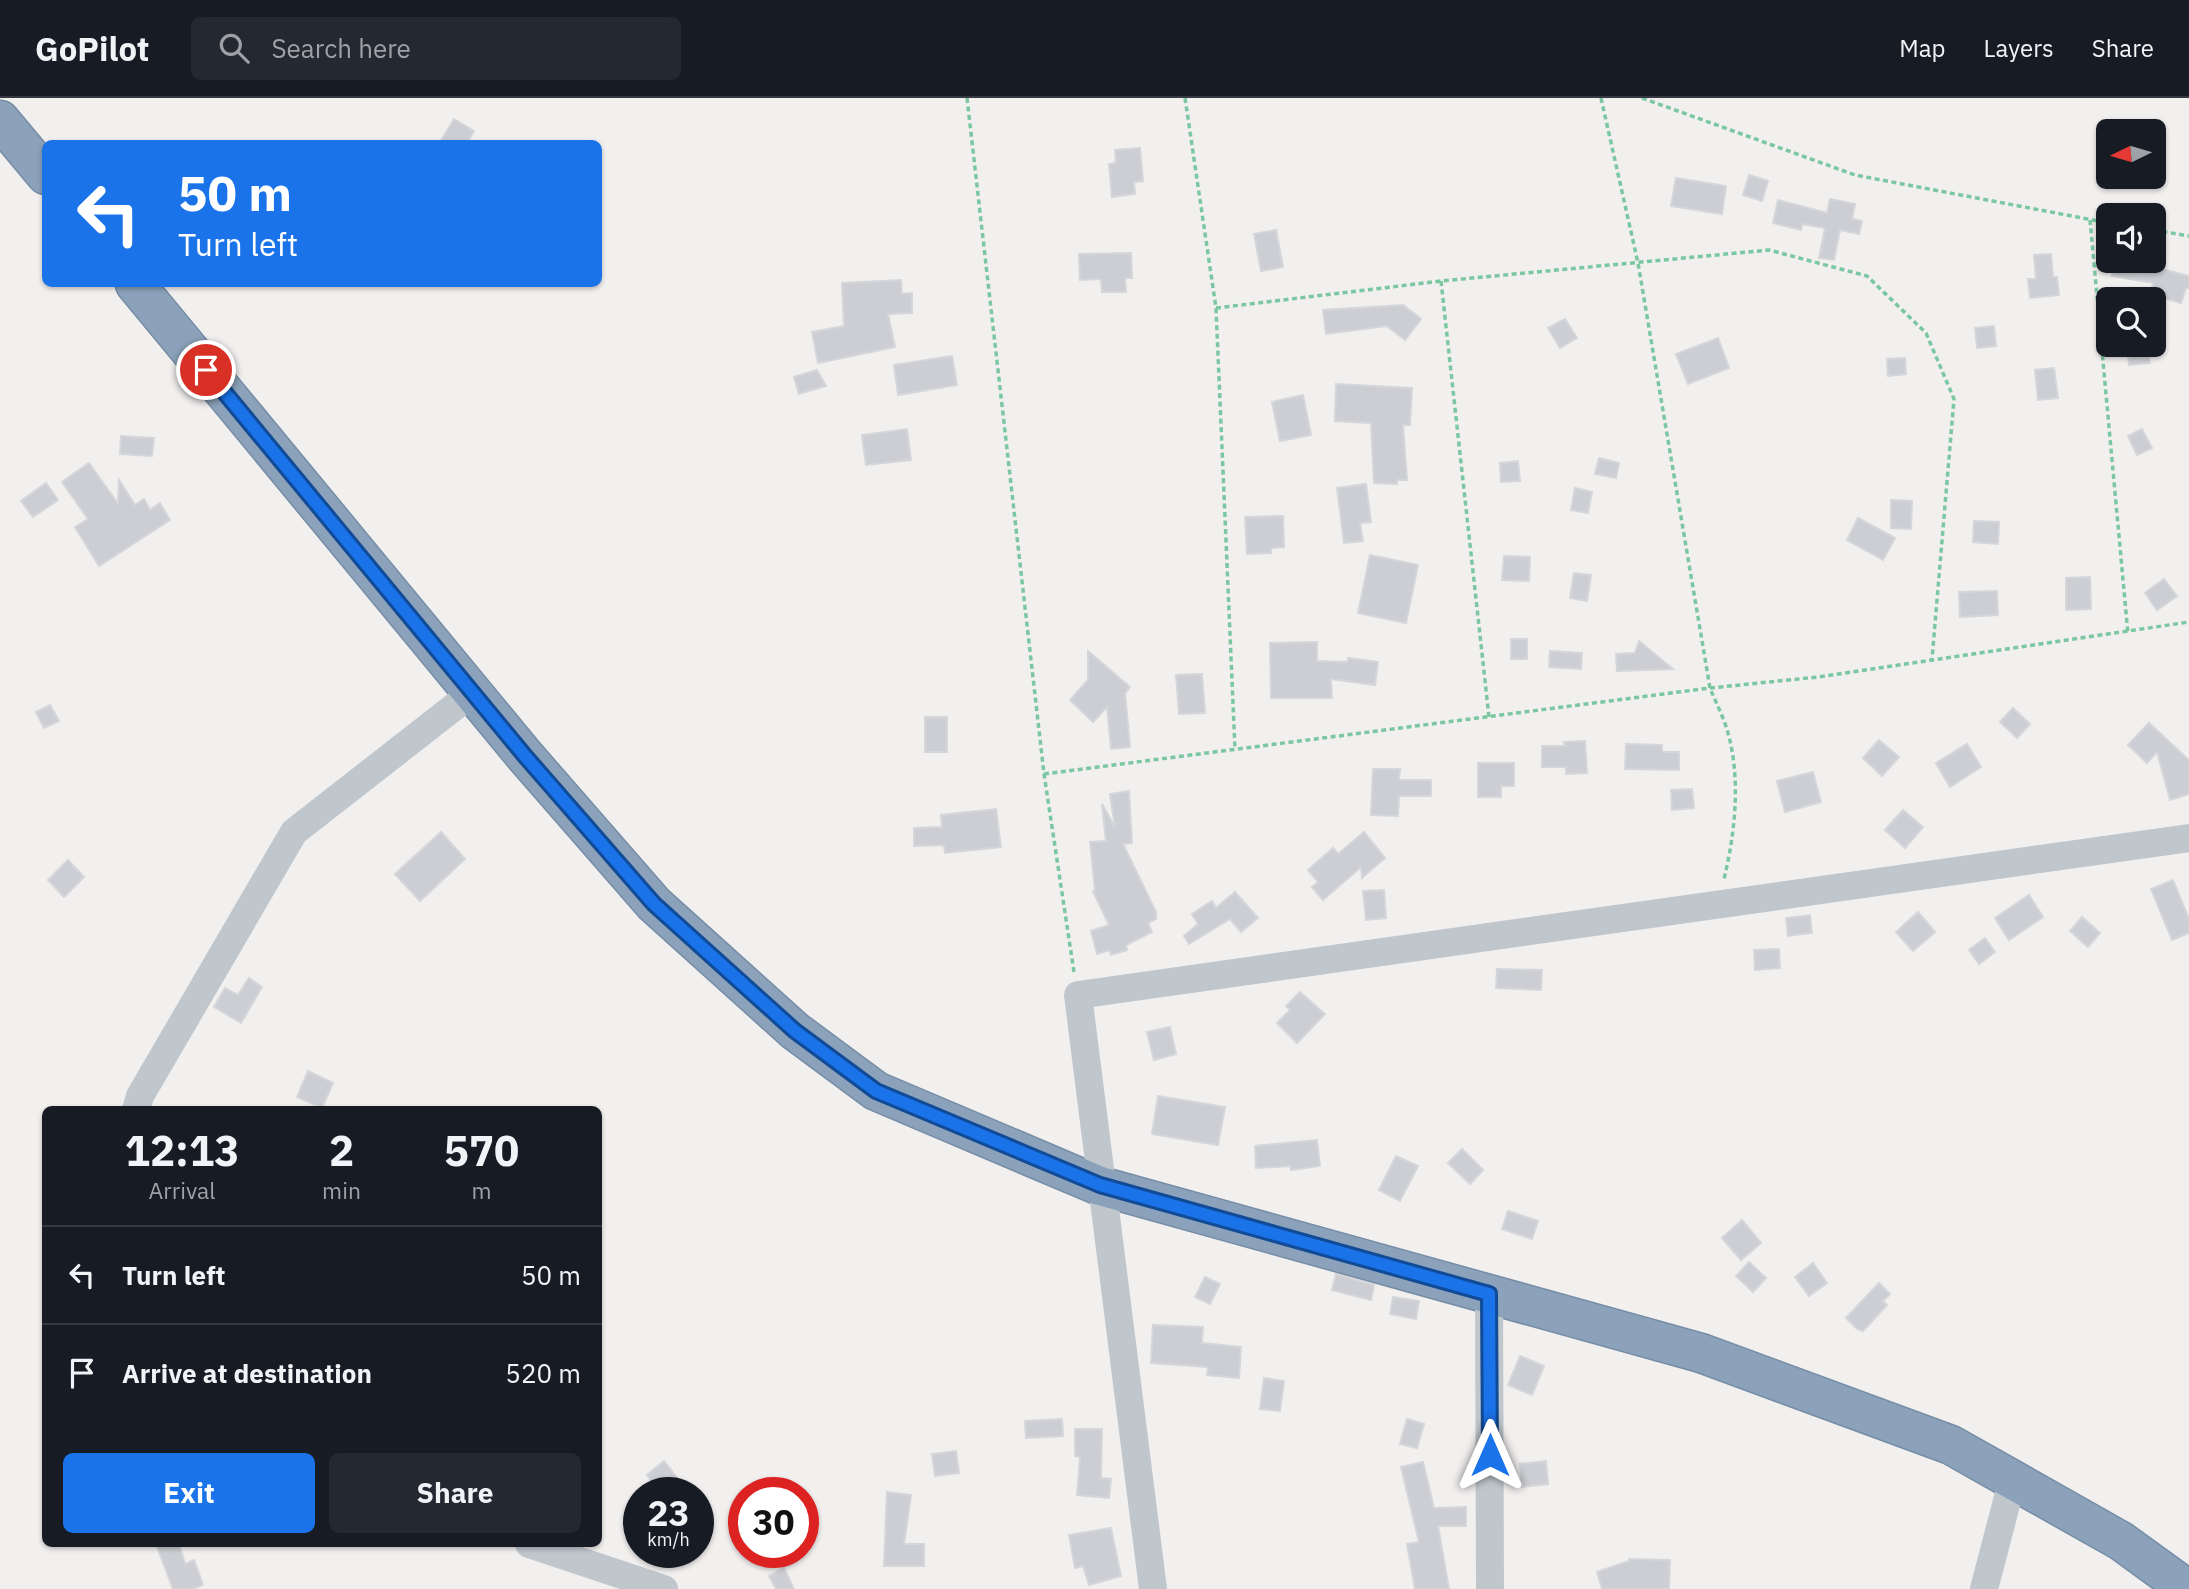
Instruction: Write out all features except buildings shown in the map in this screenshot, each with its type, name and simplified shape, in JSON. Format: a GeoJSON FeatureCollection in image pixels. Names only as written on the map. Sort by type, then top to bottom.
{"type":"FeatureCollection","features":[{"type":"Feature","properties":{"kind":"highway"},"geometry":{"type":"LineString","coordinates":[[0,120],[42,170]]}},
{"type":"Feature","properties":{"kind":"highway"},"geometry":{"type":"LineString","coordinates":[[137,287],[472,693],[654,904],[795,1031],[876,1091],[1100,1185],[1701,1353],[1951,1446],[2013,1478],[2121,1541],[2187,1589]]}},
{"type":"Feature","properties":{"kind":"street"},"geometry":{"type":"LineString","coordinates":[[137,1106],[140,1096],[294,832],[472,693]]}},
{"type":"Feature","properties":{"kind":"street"},"geometry":{"type":"LineString","coordinates":[[1153,1589],[1078,995],[2189,838]]}},
{"type":"Feature","properties":{"kind":"street"},"geometry":{"type":"LineString","coordinates":[[1489,1294],[1490,1589]]}},
{"type":"Feature","properties":{"kind":"street"},"geometry":{"type":"LineString","coordinates":[[1984,1589],[2013,1478]]}},
{"type":"Feature","properties":{"kind":"street"},"geometry":{"type":"LineString","coordinates":[[538,1547],[664,1589]]}},
{"type":"Feature","properties":{"kind":"path"},"geometry":{"type":"LineString","coordinates":[[967,98],[1044,774],[1078,995]]}},
{"type":"Feature","properties":{"kind":"path"},"geometry":{"type":"LineString","coordinates":[[1185,98],[1216,308],[1235,750]]}},
{"type":"Feature","properties":{"kind":"path"},"geometry":{"type":"LineString","coordinates":[[1601,98],[1639,263],[1710,688],[1728,734],[1735,799],[1731,849],[1723,883],[1703,906]]}},
{"type":"Feature","properties":{"kind":"path"},"geometry":{"type":"LineString","coordinates":[[1642,98],[1855,175],[2096,221]]}},
{"type":"Feature","properties":{"kind":"path"},"geometry":{"type":"LineString","coordinates":[[2090,220],[2128,634]]}},
{"type":"Feature","properties":{"kind":"path"},"geometry":{"type":"LineString","coordinates":[[2166,232],[2189,236]]}},
{"type":"Feature","properties":{"kind":"path"},"geometry":{"type":"LineString","coordinates":[[1216,308],[1441,281],[1769,250],[1867,276],[1926,333],[1954,399],[1932,659]]}},
{"type":"Feature","properties":{"kind":"path"},"geometry":{"type":"LineString","coordinates":[[1441,281],[1489,717]]}},
{"type":"Feature","properties":{"kind":"path"},"geometry":{"type":"LineString","coordinates":[[1044,774],[1710,688],[1818,677],[1932,659],[2128,634],[2189,622]]}},
{"type":"Feature","properties":{"kind":"route"},"geometry":{"type":"LineString","coordinates":[[206,370],[525,756],[654,904],[795,1031],[876,1091],[1100,1185],[1489,1294],[1490,1455]]}}]}
